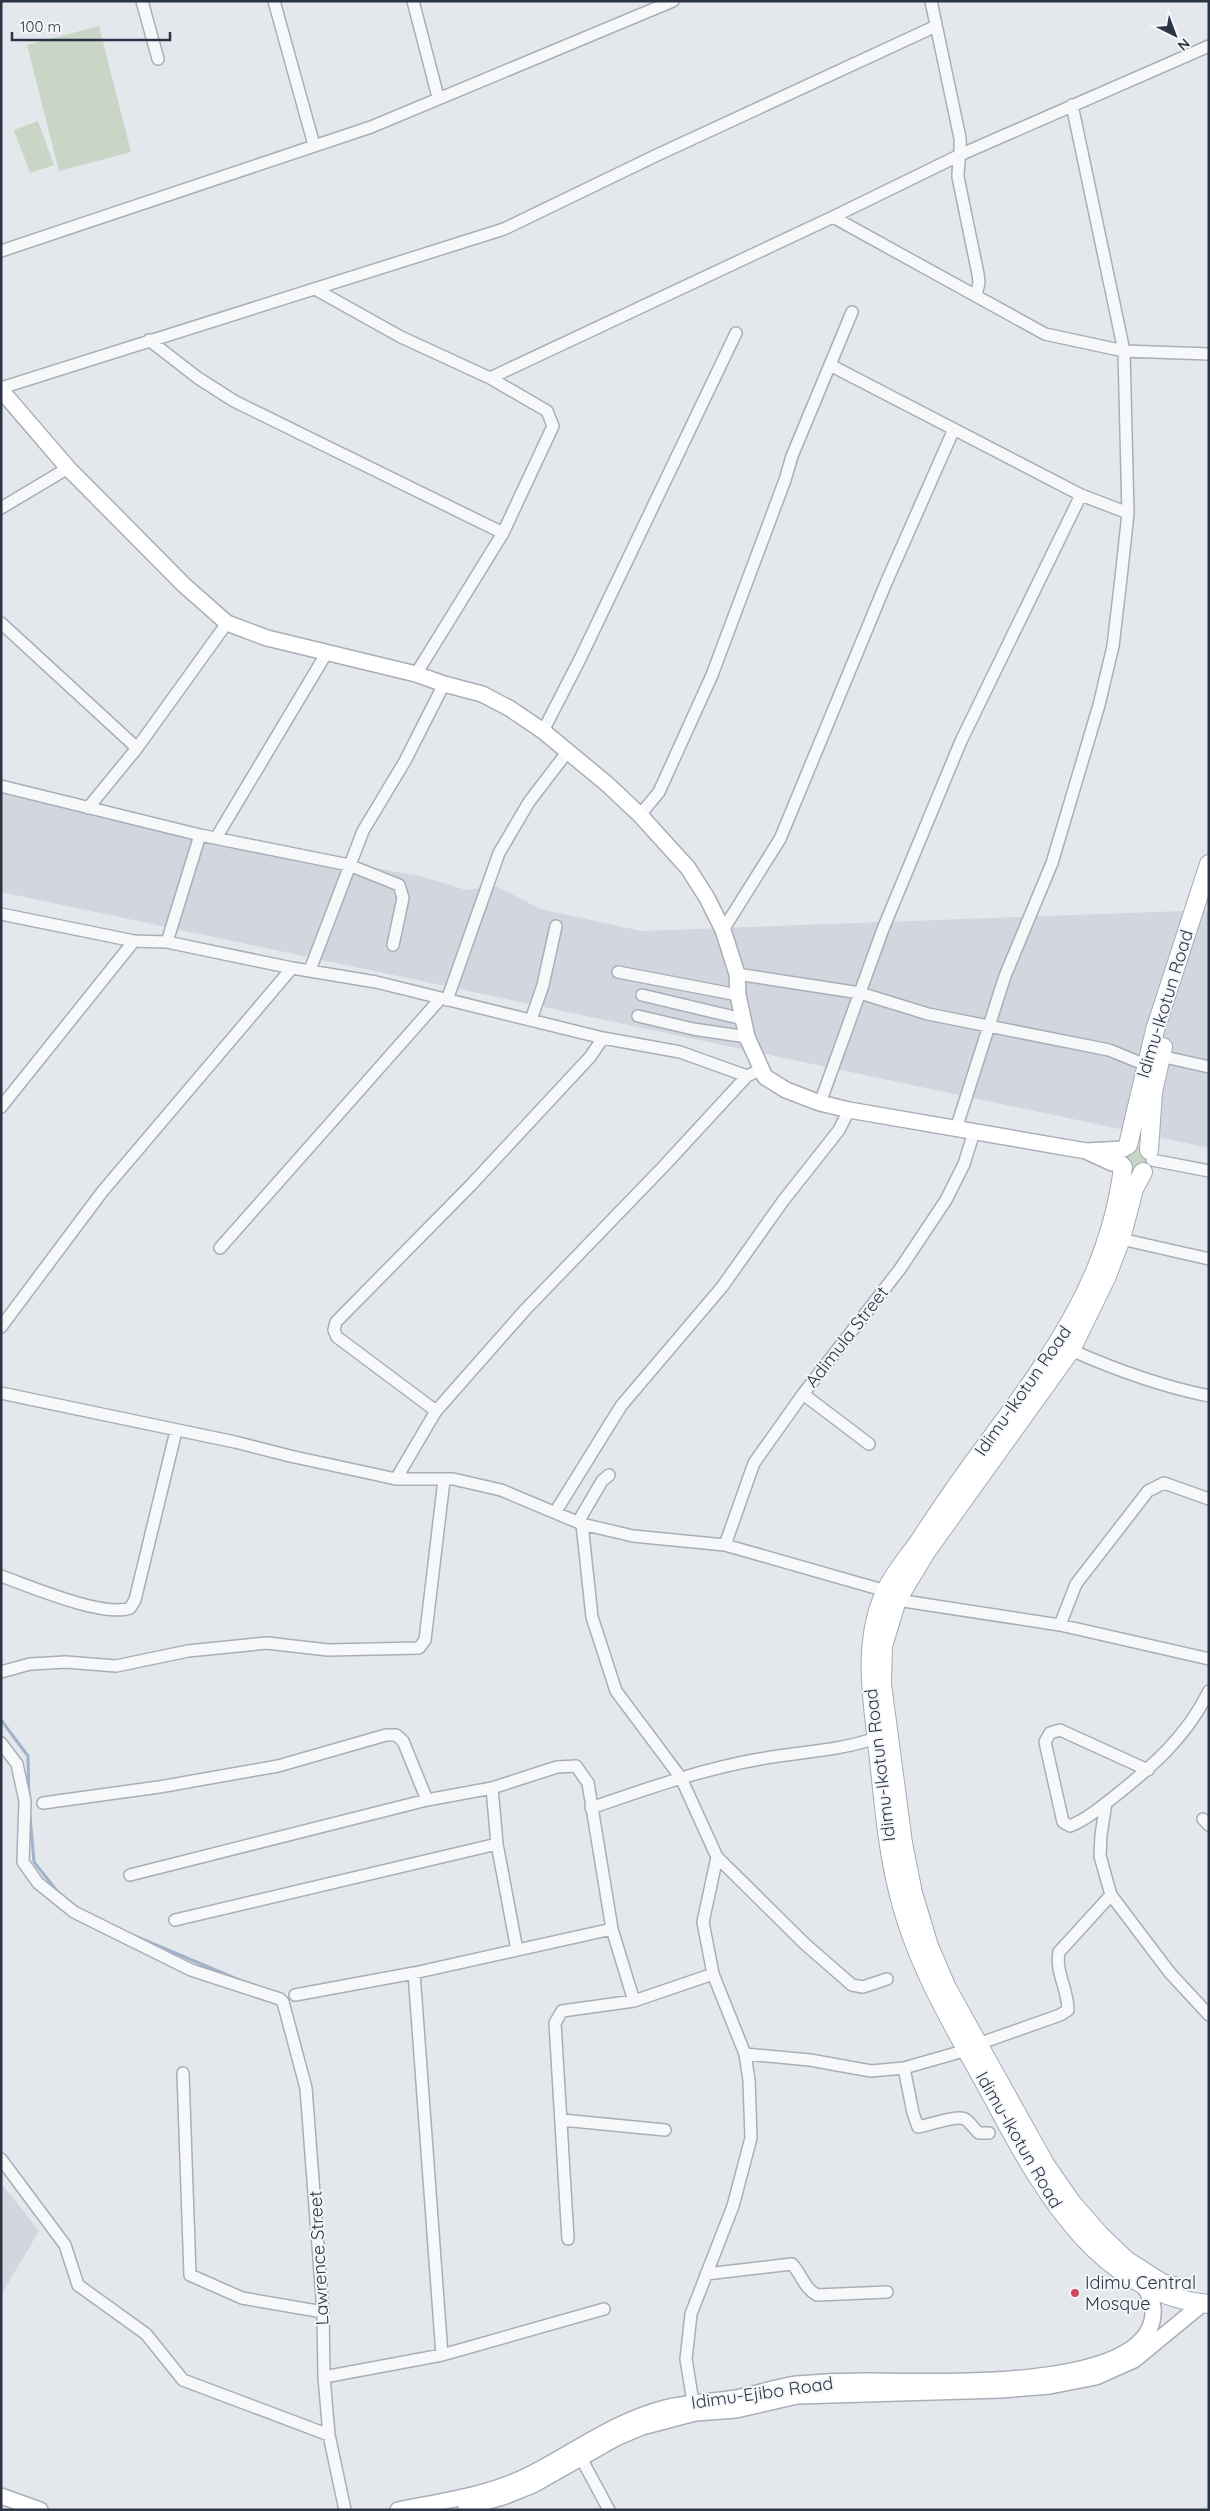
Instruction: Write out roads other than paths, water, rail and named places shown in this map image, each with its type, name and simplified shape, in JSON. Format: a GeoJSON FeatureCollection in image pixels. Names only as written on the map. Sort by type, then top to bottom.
{"type":"FeatureCollection","features":[{"type":"Feature","properties":{"kind":"main road"},"geometry":{"type":"LineString","coordinates":[[1,389],[68,468],[184,585],[227,623],[268,638],[326,654],[354,658],[416,674],[482,694],[509,708],[543,731],[640,815],[688,868],[723,930],[737,974],[738,995],[754,1073],[773,1084],[820,1103],[849,1110],[1124,1156]]}},
{"type":"Feature","properties":{"kind":"main road","name":"Idimu-Ikotun Road"},"geometry":{"type":"LineString","coordinates":[[1207,2300],[1162,2283],[1126,2260],[1072,2204],[1045,2164],[925,1970],[899,1897],[889,1845],[870,1685],[871,1644],[891,1595],[966,1472],[1062,1338],[1097,1269],[1121,1188],[1124,1156],[1153,1060],[1169,982],[1209,864]]}},
{"type":"Feature","properties":{"kind":"main road"},"geometry":{"type":"LineString","coordinates":[[1153,1060],[1170,1019],[1209,901]]}},
{"type":"Feature","properties":{"kind":"main road","name":"Idimu-Ikotun Road"},"geometry":{"type":"LineString","coordinates":[[1153,1060],[1153,1092],[1148,1160],[1134,1189],[1121,1239],[1108,1276],[1071,1350],[926,1552],[891,1595],[883,1646],[882,1684],[902,1843],[912,1892],[929,1946],[1010,2130],[1061,2213],[1088,2244],[1116,2269],[1145,2287],[1170,2298],[1207,2300]]}},
{"type":"Feature","properties":{"kind":"main road"},"geometry":{"type":"LineString","coordinates":[[1137,1143],[1148,1160],[1130,1173],[1124,1156],[1137,1143]]}},
{"type":"Feature","properties":{"kind":"main road","name":"Idimu-Ejibo Road"},"geometry":{"type":"LineString","coordinates":[[398,2510],[474,2494],[506,2484],[530,2474],[613,2426],[638,2416],[693,2402],[734,2398],[796,2384],[864,2381],[1002,2380],[1090,2368],[1130,2351],[1150,2329],[1153,2304],[1145,2287]]}},
{"type":"Feature","properties":{"kind":"main road","name":"Idimu-Ejibo Road"},"geometry":{"type":"LineString","coordinates":[[449,2510],[503,2497],[533,2485],[618,2437],[669,2419],[695,2413],[736,2410],[797,2396],[1001,2390],[1050,2386],[1096,2377],[1134,2360],[1207,2300]]}},
{"type":"Feature","properties":{"kind":"main road"},"geometry":{"type":"LineString","coordinates":[[1,2496],[40,2510]]}},
{"type":"Feature","properties":{"kind":"street"},"geometry":{"type":"LineString","coordinates":[[142,1],[158,59]]}},
{"type":"Feature","properties":{"kind":"street"},"geometry":{"type":"LineString","coordinates":[[274,1],[314,145]]}},
{"type":"Feature","properties":{"kind":"street"},"geometry":{"type":"LineString","coordinates":[[413,1],[438,97]]}},
{"type":"Feature","properties":{"kind":"street"},"geometry":{"type":"LineString","coordinates":[[1,251],[371,127],[438,97],[673,1]]}},
{"type":"Feature","properties":{"kind":"street"},"geometry":{"type":"LineString","coordinates":[[931,1],[960,138],[962,154],[958,164],[958,177],[978,274],[979,283],[976,294]]}},
{"type":"Feature","properties":{"kind":"street"},"geometry":{"type":"LineString","coordinates":[[1,389],[149,340],[504,229],[655,156],[936,26]]}},
{"type":"Feature","properties":{"kind":"street"},"geometry":{"type":"LineString","coordinates":[[490,378],[833,217],[962,154],[1209,46]]}},
{"type":"Feature","properties":{"kind":"street"},"geometry":{"type":"LineString","coordinates":[[956,1129],[1014,950],[1052,863],[1099,704],[1113,646],[1128,513],[1124,351],[1072,105]]}},
{"type":"Feature","properties":{"kind":"street"},"geometry":{"type":"LineString","coordinates":[[833,217],[976,294],[1045,334],[1124,351],[1209,354]]}},
{"type":"Feature","properties":{"kind":"street"},"geometry":{"type":"LineString","coordinates":[[315,289],[401,336],[490,378],[546,411],[553,426],[502,533],[416,674]]}},
{"type":"Feature","properties":{"kind":"street"},"geometry":{"type":"LineString","coordinates":[[640,815],[659,792],[712,675],[786,480],[792,456],[852,312]]}},
{"type":"Feature","properties":{"kind":"street"},"geometry":{"type":"LineString","coordinates":[[543,731],[580,659],[736,333]]}},
{"type":"Feature","properties":{"kind":"street"},"geometry":{"type":"LineString","coordinates":[[149,340],[198,378],[234,401],[502,533]]}},
{"type":"Feature","properties":{"kind":"street"},"geometry":{"type":"LineString","coordinates":[[830,364],[1082,495],[1128,513]]}},
{"type":"Feature","properties":{"kind":"street"},"geometry":{"type":"LineString","coordinates":[[723,930],[780,839],[886,583],[954,429]]}},
{"type":"Feature","properties":{"kind":"street"},"geometry":{"type":"LineString","coordinates":[[1,508],[68,468]]}},
{"type":"Feature","properties":{"kind":"street"},"geometry":{"type":"LineString","coordinates":[[820,1103],[886,920],[962,741],[1082,495]]}},
{"type":"Feature","properties":{"kind":"street"},"geometry":{"type":"LineString","coordinates":[[1,623],[137,748]]}},
{"type":"Feature","properties":{"kind":"street"},"geometry":{"type":"LineString","coordinates":[[88,808],[137,748],[227,623]]}},
{"type":"Feature","properties":{"kind":"street"},"geometry":{"type":"LineString","coordinates":[[216,838],[326,654]]}},
{"type":"Feature","properties":{"kind":"street"},"geometry":{"type":"LineString","coordinates":[[310,970],[363,831],[405,761],[444,684]]}},
{"type":"Feature","properties":{"kind":"street"},"geometry":{"type":"LineString","coordinates":[[220,1248],[444,999],[498,852],[529,802],[568,751]]}},
{"type":"Feature","properties":{"kind":"street"},"geometry":{"type":"LineString","coordinates":[[1,786],[200,835],[349,865],[399,885],[403,898],[393,945]]}},
{"type":"Feature","properties":{"kind":"street"},"geometry":{"type":"LineString","coordinates":[[167,942],[200,835]]}},
{"type":"Feature","properties":{"kind":"street"},"geometry":{"type":"LineString","coordinates":[[1,914],[134,942],[167,942],[292,968],[376,982],[603,1038],[680,1052],[754,1073],[525,1310],[436,1411],[396,1479]]}},
{"type":"Feature","properties":{"kind":"street"},"geometry":{"type":"LineString","coordinates":[[531,1020],[543,985],[556,926]]}},
{"type":"Feature","properties":{"kind":"street"},"geometry":{"type":"LineString","coordinates":[[1,1107],[134,942]]}},
{"type":"Feature","properties":{"kind":"street"},"geometry":{"type":"LineString","coordinates":[[1,1328],[102,1192],[292,968]]}},
{"type":"Feature","properties":{"kind":"street"},"geometry":{"type":"LineString","coordinates":[[618,972],[738,995]]}},
{"type":"Feature","properties":{"kind":"street"},"geometry":{"type":"LineString","coordinates":[[737,974],[860,993],[928,1014],[1153,1060],[1209,1067]]}},
{"type":"Feature","properties":{"kind":"street"},"geometry":{"type":"LineString","coordinates":[[642,995],[743,1019]]}},
{"type":"Feature","properties":{"kind":"street"},"geometry":{"type":"LineString","coordinates":[[638,1016],[692,1029],[747,1037]]}},
{"type":"Feature","properties":{"kind":"street"},"geometry":{"type":"LineString","coordinates":[[436,1411],[338,1338],[334,1330],[336,1322],[471,1185],[590,1058],[603,1038]]}},
{"type":"Feature","properties":{"kind":"street"},"geometry":{"type":"LineString","coordinates":[[556,1511],[621,1406],[722,1287],[783,1201],[839,1130],[849,1110]]}},
{"type":"Feature","properties":{"kind":"street","name":"Adimula Street"},"geometry":{"type":"LineString","coordinates":[[725,1545],[754,1463],[803,1394],[900,1269],[946,1200],[964,1164],[974,1132]]}},
{"type":"Feature","properties":{"kind":"street"},"geometry":{"type":"LineString","coordinates":[[1148,1160],[1209,1171]]}},
{"type":"Feature","properties":{"kind":"street"},"geometry":{"type":"LineString","coordinates":[[1121,1239],[1209,1259]]}},
{"type":"Feature","properties":{"kind":"street"},"geometry":{"type":"LineString","coordinates":[[1071,1350],[1124,1373],[1166,1387],[1209,1396]]}},
{"type":"Feature","properties":{"kind":"street"},"geometry":{"type":"LineString","coordinates":[[1,1393],[235,1442],[396,1479],[453,1479],[501,1490],[556,1511],[580,1523],[634,1536],[725,1545],[891,1595],[1060,1625],[1209,1659]]}},
{"type":"Feature","properties":{"kind":"street"},"geometry":{"type":"LineString","coordinates":[[803,1394],[869,1444]]}},
{"type":"Feature","properties":{"kind":"street"},"geometry":{"type":"LineString","coordinates":[[1,1576],[69,1601],[115,1610],[130,1608],[135,1600],[176,1431]]}},
{"type":"Feature","properties":{"kind":"street"},"geometry":{"type":"LineString","coordinates":[[609,1475],[602,1481],[580,1523],[592,1617],[616,1691],[682,1778],[717,1857],[805,1944],[852,1986],[863,1987],[887,1980]]}},
{"type":"Feature","properties":{"kind":"street"},"geometry":{"type":"LineString","coordinates":[[1,1672],[30,1664],[57,1663],[116,1666],[188,1651],[267,1643],[328,1650],[420,1648],[425,1640],[444,1480]]}},
{"type":"Feature","properties":{"kind":"street"},"geometry":{"type":"LineString","coordinates":[[1060,1625],[1076,1584],[1148,1491],[1164,1483],[1209,1500]]}},
{"type":"Feature","properties":{"kind":"street"},"geometry":{"type":"LineString","coordinates":[[1148,1770],[1060,1730],[1050,1733],[1045,1742],[1063,1822],[1070,1826],[1106,1803],[1148,1770],[1184,1733],[1209,1691]]}},
{"type":"Feature","properties":{"kind":"street"},"geometry":{"type":"LineString","coordinates":[[43,1803],[159,1787],[278,1766],[386,1735],[396,1734],[403,1740],[427,1800]]}},
{"type":"Feature","properties":{"kind":"street"},"geometry":{"type":"LineString","coordinates":[[591,1808],[682,1778],[759,1759],[820,1750],[876,1738]]}},
{"type":"Feature","properties":{"kind":"street","name":"Lawrence Street"},"geometry":{"type":"LineString","coordinates":[[1,1743],[17,1764],[26,1801],[23,1862],[38,1883],[74,1912],[191,1970],[280,1999],[306,2088],[323,2312],[324,2377],[329,2435],[345,2510]]}},
{"type":"Feature","properties":{"kind":"street"},"geometry":{"type":"LineString","coordinates":[[130,1875],[427,1800],[492,1788],[557,1767],[576,1766],[588,1783],[612,1929],[634,2001]]}},
{"type":"Feature","properties":{"kind":"street"},"geometry":{"type":"LineString","coordinates":[[492,1788],[497,1844],[518,1950]]}},
{"type":"Feature","properties":{"kind":"street"},"geometry":{"type":"LineString","coordinates":[[1106,1803],[1100,1856],[1111,1895],[1170,1973],[1209,2015]]}},
{"type":"Feature","properties":{"kind":"street"},"geometry":{"type":"LineString","coordinates":[[175,1920],[497,1844]]}},
{"type":"Feature","properties":{"kind":"street"},"geometry":{"type":"LineString","coordinates":[[693,2402],[686,2359],[692,2314],[733,2206],[751,2138],[749,2080],[745,2054],[714,1974],[703,1922],[717,1857]]}},
{"type":"Feature","properties":{"kind":"street"},"geometry":{"type":"LineString","coordinates":[[745,2054],[810,2060],[871,2071],[904,2068],[973,2047],[1060,2015],[1068,2010],[1068,2000],[1057,1963],[1059,1952],[1111,1895]]}},
{"type":"Feature","properties":{"kind":"street"},"geometry":{"type":"LineString","coordinates":[[294,1995],[414,1973],[612,1929]]}},
{"type":"Feature","properties":{"kind":"street"},"geometry":{"type":"LineString","coordinates":[[414,1973],[442,2355]]}},
{"type":"Feature","properties":{"kind":"street"},"geometry":{"type":"LineString","coordinates":[[568,2239],[555,2023],[557,2017],[562,2011],[634,2001],[714,1974]]}},
{"type":"Feature","properties":{"kind":"street"},"geometry":{"type":"LineString","coordinates":[[904,2068],[913,2114],[918,2126],[934,2125],[955,2117],[965,2119],[979,2133],[989,2133]]}},
{"type":"Feature","properties":{"kind":"street"},"geometry":{"type":"LineString","coordinates":[[183,2073],[190,2275],[242,2298],[323,2312]]}},
{"type":"Feature","properties":{"kind":"street"},"geometry":{"type":"LineString","coordinates":[[562,2120],[665,2130]]}},
{"type":"Feature","properties":{"kind":"street"},"geometry":{"type":"LineString","coordinates":[[1,2159],[65,2245],[78,2285],[146,2334],[183,2380],[329,2435]]}},
{"type":"Feature","properties":{"kind":"street"},"geometry":{"type":"LineString","coordinates":[[706,2274],[792,2264],[799,2272],[808,2290],[817,2295],[886,2292]]}},
{"type":"Feature","properties":{"kind":"street"},"geometry":{"type":"LineString","coordinates":[[324,2377],[442,2355],[604,2309]]}},
{"type":"Feature","properties":{"kind":"street"},"geometry":{"type":"LineString","coordinates":[[581,2458],[609,2510]]}},
{"type":"Feature","properties":{"kind":"waterway"},"geometry":{"type":"LineString","coordinates":[[1,1720],[28,1756],[29,1797]]}},
{"type":"Feature","properties":{"kind":"waterway"},"geometry":{"type":"LineString","coordinates":[[30,1816],[34,1862],[57,1891]]}},
{"type":"Feature","properties":{"kind":"waterway"},"geometry":{"type":"LineString","coordinates":[[130,1934],[244,1982]]}},
{"type":"Feature","properties":{"kind":"place","name":"Idimu Central Mosque"},"geometry":{"type":"Point","coordinates":[1075,2293]}}]}
